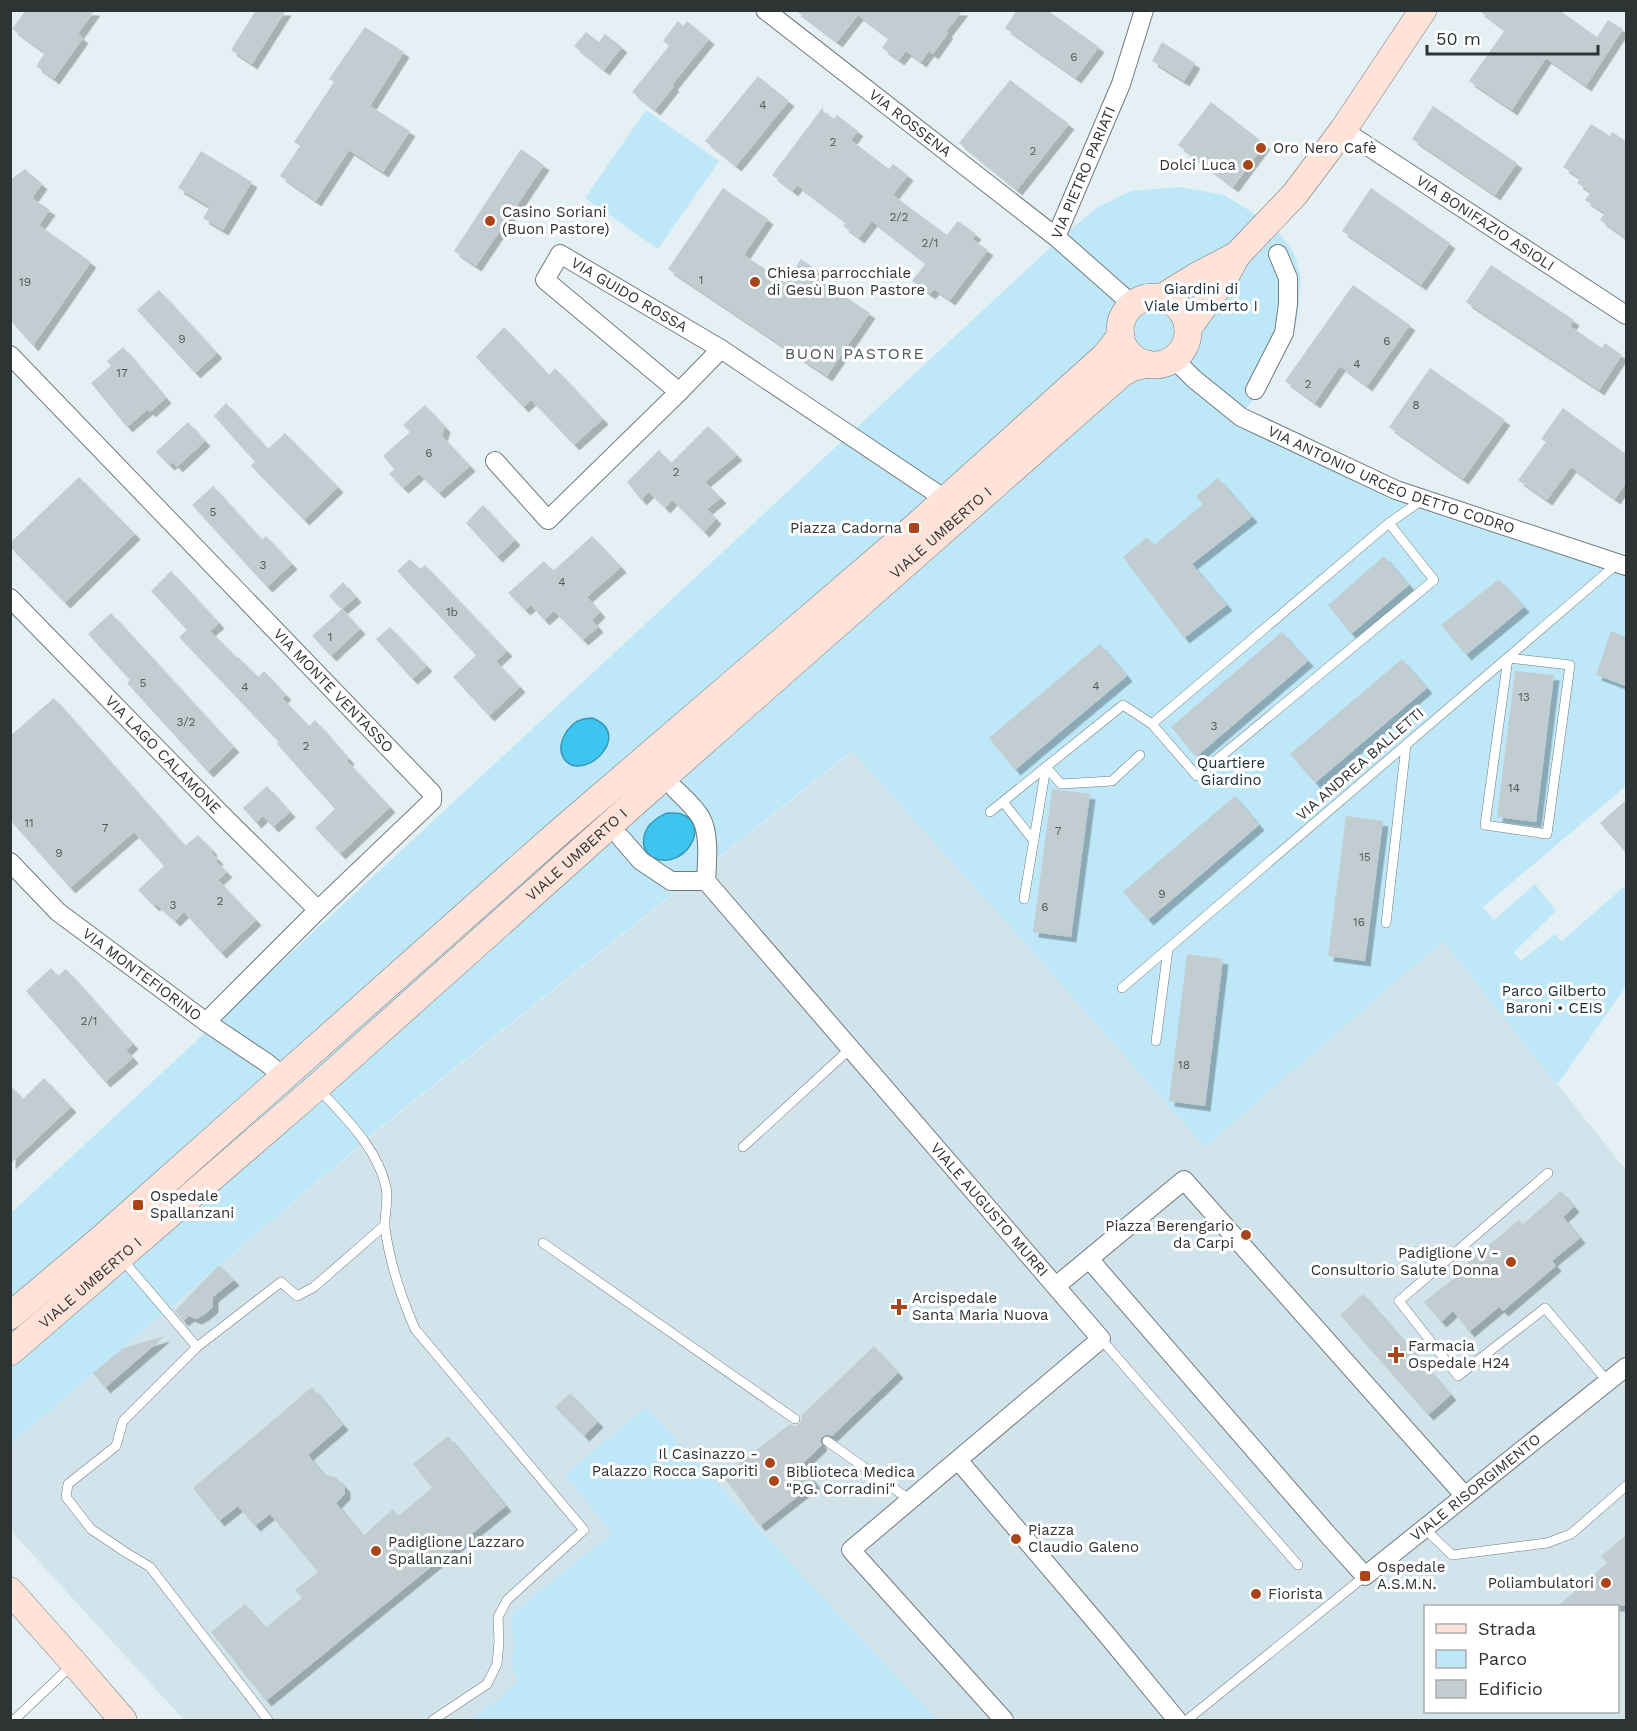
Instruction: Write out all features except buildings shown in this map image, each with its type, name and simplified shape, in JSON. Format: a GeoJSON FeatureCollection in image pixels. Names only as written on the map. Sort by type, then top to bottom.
{"type":"FeatureCollection","features":[{"type":"Feature","properties":{"kind":"main road"},"geometry":{"type":"LineString","coordinates":[[1188,328],[1225,277],[1237,255],[1295,194],[1343,130],[1423,10]]}},
{"type":"Feature","properties":{"kind":"main road"},"geometry":{"type":"LineString","coordinates":[[1161,298],[1237,255]]}},
{"type":"Feature","properties":{"kind":"main road"},"geometry":{"type":"LineString","coordinates":[[1151,298],[1161,298],[1171,301],[1184,315],[1188,328],[1187,339],[1182,351],[1174,359],[1166,363],[1147,364],[1133,358],[1123,345],[1121,336],[1123,319],[1133,304],[1151,298]]}},
{"type":"Feature","properties":{"kind":"main road","name":"VIALE UMBERTO I"},"geometry":{"type":"LineString","coordinates":[[10,1352],[110,1248],[283,1076],[556,835],[766,656],[945,499],[1105,356],[1121,336]]}},
{"type":"Feature","properties":{"kind":"main road","name":"VIALE UMBERTO I"},"geometry":{"type":"LineString","coordinates":[[10,1316],[110,1248],[317,1087],[649,790],[1122,373],[1147,364]]}},
{"type":"Feature","properties":{"kind":"main road"},"geometry":{"type":"LineString","coordinates":[[10,1591],[123,1720]]}},
{"type":"Feature","properties":{"kind":"street","name":"VIA ROSSENA"},"geometry":{"type":"LineString","coordinates":[[765,10],[1056,237]]}},
{"type":"Feature","properties":{"kind":"street","name":"VIA PIETRO PARIATI"},"geometry":{"type":"LineString","coordinates":[[1133,304],[1056,237],[1121,84],[1144,10]]}},
{"type":"Feature","properties":{"kind":"street","name":"VIA BONIFAZIO ASIOLI"},"geometry":{"type":"LineString","coordinates":[[1343,130],[1626,315]]}},
{"type":"Feature","properties":{"kind":"street","name":"VIA GUIDO ROSSA"},"geometry":{"type":"LineString","coordinates":[[680,392],[545,280],[560,254],[721,349],[945,499]]}},
{"type":"Feature","properties":{"kind":"street"},"geometry":{"type":"LineString","coordinates":[[1255,390],[1284,333],[1288,304],[1288,278],[1278,254]]}},
{"type":"Feature","properties":{"kind":"street"},"geometry":{"type":"LineString","coordinates":[[495,461],[548,520],[721,349]]}},
{"type":"Feature","properties":{"kind":"street","name":"VIA MONTE VENTASSO"},"geometry":{"type":"LineString","coordinates":[[10,355],[432,793],[432,801],[206,1022]]}},
{"type":"Feature","properties":{"kind":"street","name":"VIA ANTONIO URCEO DETTO CODRO"},"geometry":{"type":"LineString","coordinates":[[1174,359],[1194,379],[1241,417],[1396,490],[1624,565]]}},
{"type":"Feature","properties":{"kind":"street","name":"VIA LAGO CALAMONE"},"geometry":{"type":"LineString","coordinates":[[10,598],[318,910]]}},
{"type":"Feature","properties":{"kind":"street"},"geometry":{"type":"LineString","coordinates":[[621,838],[641,861],[671,881],[706,880],[708,861],[705,828],[694,808],[675,789]]}},
{"type":"Feature","properties":{"kind":"street","name":"VIA MONTEFIORINO"},"geometry":{"type":"LineString","coordinates":[[10,862],[58,912],[283,1076]]}},
{"type":"Feature","properties":{"kind":"street","name":"VIALE AUGUSTO MURRI"},"geometry":{"type":"LineString","coordinates":[[706,880],[1101,1339]]}},
{"type":"Feature","properties":{"kind":"street"},"geometry":{"type":"LineString","coordinates":[[1056,1286],[1185,1180],[1464,1495]]}},
{"type":"Feature","properties":{"kind":"street"},"geometry":{"type":"LineString","coordinates":[[1089,1258],[1365,1576]]}},
{"type":"Feature","properties":{"kind":"street"},"geometry":{"type":"LineString","coordinates":[[1004,1720],[851,1550],[1101,1339]]}},
{"type":"Feature","properties":{"kind":"street","name":"VIALE RISORGIMENTO"},"geometry":{"type":"LineString","coordinates":[[1365,1576],[1626,1367]]}},
{"type":"Feature","properties":{"kind":"street"},"geometry":{"type":"LineString","coordinates":[[958,1460],[1107,1635],[1167,1717]]}},
{"type":"Feature","properties":{"kind":"lane"},"geometry":{"type":"LineString","coordinates":[[1152,723],[1389,523],[1424,498]]}},
{"type":"Feature","properties":{"kind":"lane"},"geometry":{"type":"LineString","coordinates":[[990,812],[1123,705],[1152,723],[1197,776],[1434,580],[1389,523]]}},
{"type":"Feature","properties":{"kind":"lane","name":"VIA ANDREA BALLETTI"},"geometry":{"type":"LineString","coordinates":[[1122,988],[1508,658],[1624,565]]}},
{"type":"Feature","properties":{"kind":"lane"},"geometry":{"type":"LineString","coordinates":[[1508,658],[1570,666],[1547,834],[1485,825],[1508,658]]}},
{"type":"Feature","properties":{"kind":"lane"},"geometry":{"type":"LineString","coordinates":[[1386,923],[1406,745]]}},
{"type":"Feature","properties":{"kind":"lane"},"geometry":{"type":"LineString","coordinates":[[1046,767],[1061,784],[1112,781],[1140,755]]}},
{"type":"Feature","properties":{"kind":"lane"},"geometry":{"type":"LineString","coordinates":[[1024,899],[1046,767]]}},
{"type":"Feature","properties":{"kind":"lane"},"geometry":{"type":"LineString","coordinates":[[1003,802],[1034,841]]}},
{"type":"Feature","properties":{"kind":"lane"},"geometry":{"type":"LineString","coordinates":[[1156,1041],[1168,949]]}},
{"type":"Feature","properties":{"kind":"lane"},"geometry":{"type":"LineString","coordinates":[[743,1147],[850,1048]]}},
{"type":"Feature","properties":{"kind":"lane"},"geometry":{"type":"LineString","coordinates":[[317,1087],[360,1136],[374,1157],[386,1187],[385,1225],[393,1270],[415,1329],[584,1530],[507,1600],[498,1617],[497,1664],[488,1684],[433,1720]]}},
{"type":"Feature","properties":{"kind":"lane"},"geometry":{"type":"LineString","coordinates":[[1548,1173],[1399,1301],[1458,1376],[1545,1308],[1608,1382]]}},
{"type":"Feature","properties":{"kind":"lane"},"geometry":{"type":"LineString","coordinates":[[268,1720],[150,1567],[91,1529],[66,1497],[68,1484],[116,1446],[123,1421],[197,1347],[281,1282],[297,1296],[314,1287],[385,1225]]}},
{"type":"Feature","properties":{"kind":"lane"},"geometry":{"type":"LineString","coordinates":[[543,1243],[795,1419]]}},
{"type":"Feature","properties":{"kind":"lane"},"geometry":{"type":"LineString","coordinates":[[110,1248],[197,1347]]}},
{"type":"Feature","properties":{"kind":"lane","name":"VIALE AUGUSTO MURRI"},"geometry":{"type":"LineString","coordinates":[[1101,1339],[1298,1565]]}},
{"type":"Feature","properties":{"kind":"lane"},"geometry":{"type":"LineString","coordinates":[[827,1441],[910,1500]]}},
{"type":"Feature","properties":{"kind":"lane"},"geometry":{"type":"LineString","coordinates":[[1424,1528],[1452,1555],[1546,1543],[1571,1534],[1626,1486]]}},
{"type":"Feature","properties":{"kind":"lane","name":"VIALE RISORGIMENTO"},"geometry":{"type":"LineString","coordinates":[[1187,1720],[1365,1576]]}},
{"type":"Feature","properties":{"kind":"lane"},"geometry":{"type":"LineString","coordinates":[[14,1720],[75,1663]]}},
{"type":"Feature","properties":{"kind":"shaded area","name":"Arcispedale Santa Maria Nuova"},"geometry":{"type":"Polygon","coordinates":[[[853,751],[1205,1147],[1442,940],[1626,1170],[1626,1720],[184,1720],[11,1531],[11,1444],[387,1123],[853,751]]]}},
{"type":"Feature","properties":{"kind":"green space"},"geometry":{"type":"Polygon","coordinates":[[[646,110],[719,161],[658,249],[585,198],[646,110]]]}},
{"type":"Feature","properties":{"kind":"green space"},"geometry":{"type":"Polygon","coordinates":[[[1180,187],[1224,195],[1273,225],[1294,253],[1301,277],[1297,320],[1293,335],[1274,374],[1236,421],[1626,574],[1626,786],[1483,907],[1494,920],[1535,884],[1556,911],[1514,952],[1521,961],[1555,934],[1562,941],[1626,885],[1626,986],[1557,1085],[1443,941],[1205,1147],[852,751],[387,1122],[11,1444],[11,1213],[1064,235],[1098,207],[1131,191],[1180,187]]]}},
{"type":"Feature","properties":{"kind":"green space"},"geometry":{"type":"Polygon","coordinates":[[[646,1407],[937,1720],[470,1720],[503,1696],[518,1679],[512,1667],[514,1642],[511,1619],[516,1610],[612,1533],[565,1475],[646,1407]]]}},
{"type":"Feature","properties":{"kind":"water"},"geometry":{"type":"Polygon","coordinates":[[[592,718],[604,725],[609,735],[607,744],[602,754],[593,761],[583,765],[573,765],[565,760],[562,754],[564,736],[577,721],[592,718]]]}},
{"type":"Feature","properties":{"kind":"water"},"geometry":{"type":"Polygon","coordinates":[[[667,813],[681,814],[690,820],[694,827],[694,836],[684,853],[665,860],[649,855],[644,840],[651,824],[667,813]]]}},
{"type":"Feature","properties":{"kind":"place","name":"Oro Nero Cafè"},"geometry":{"type":"Point","coordinates":[1261,148]}},
{"type":"Feature","properties":{"kind":"place","name":"Dolci Luca"},"geometry":{"type":"Point","coordinates":[1248,165]}},
{"type":"Feature","properties":{"kind":"place","name":"Casino Soriani (Buon Pastore)"},"geometry":{"type":"Point","coordinates":[490,221]}},
{"type":"Feature","properties":{"kind":"place","name":"Chiesa parrocchiale di Gesù Buon Pastore"},"geometry":{"type":"Point","coordinates":[755,282]}},
{"type":"Feature","properties":{"kind":"place","name":"Piazza Cadorna"},"geometry":{"type":"Point","coordinates":[914,528]}},
{"type":"Feature","properties":{"kind":"place","name":"Ospedale Spallanzani"},"geometry":{"type":"Point","coordinates":[138,1205]}},
{"type":"Feature","properties":{"kind":"place","name":"Piazza Berengario da Carpi"},"geometry":{"type":"Point","coordinates":[1246,1235]}},
{"type":"Feature","properties":{"kind":"place","name":"Padiglione V - Consultorio Salute Donna"},"geometry":{"type":"Point","coordinates":[1511,1262]}},
{"type":"Feature","properties":{"kind":"place","name":"Arcispedale Santa Maria Nuova"},"geometry":{"type":"Point","coordinates":[899,1307]}},
{"type":"Feature","properties":{"kind":"place","name":"Farmacia Ospedale H24"},"geometry":{"type":"Point","coordinates":[1396,1355]}},
{"type":"Feature","properties":{"kind":"place","name":"Il Casinazzo - Palazzo Rocca Saporiti"},"geometry":{"type":"Point","coordinates":[770,1463]}},
{"type":"Feature","properties":{"kind":"place","name":"Biblioteca Medica \"P.G. Corradini\""},"geometry":{"type":"Point","coordinates":[774,1481]}},
{"type":"Feature","properties":{"kind":"place","name":"Piazza Claudio Galeno"},"geometry":{"type":"Point","coordinates":[1016,1539]}},
{"type":"Feature","properties":{"kind":"place","name":"Padiglione Lazzaro Spallanzani"},"geometry":{"type":"Point","coordinates":[376,1551]}},
{"type":"Feature","properties":{"kind":"place","name":"Ospedale A.S.M.N."},"geometry":{"type":"Point","coordinates":[1365,1576]}},
{"type":"Feature","properties":{"kind":"place","name":"Poliambulatori"},"geometry":{"type":"Point","coordinates":[1606,1583]}},
{"type":"Feature","properties":{"kind":"place","name":"Fiorista"},"geometry":{"type":"Point","coordinates":[1256,1594]}},
{"type":"Feature","properties":{"kind":"district","name":"BUON PASTORE"},"geometry":{"type":"Point","coordinates":[855,353]}},
{"type":"Feature","properties":{"kind":"park label","name":"Giardini di Viale Umberto I"},"geometry":{"type":"Point","coordinates":[1201,298]}},
{"type":"Feature","properties":{"kind":"park label","name":"Quartiere Giardino"},"geometry":{"type":"Point","coordinates":[1231,772]}},
{"type":"Feature","properties":{"kind":"park label","name":"Parco Gilberto Baroni • CEIS"},"geometry":{"type":"Point","coordinates":[1554,1000]}}]}
